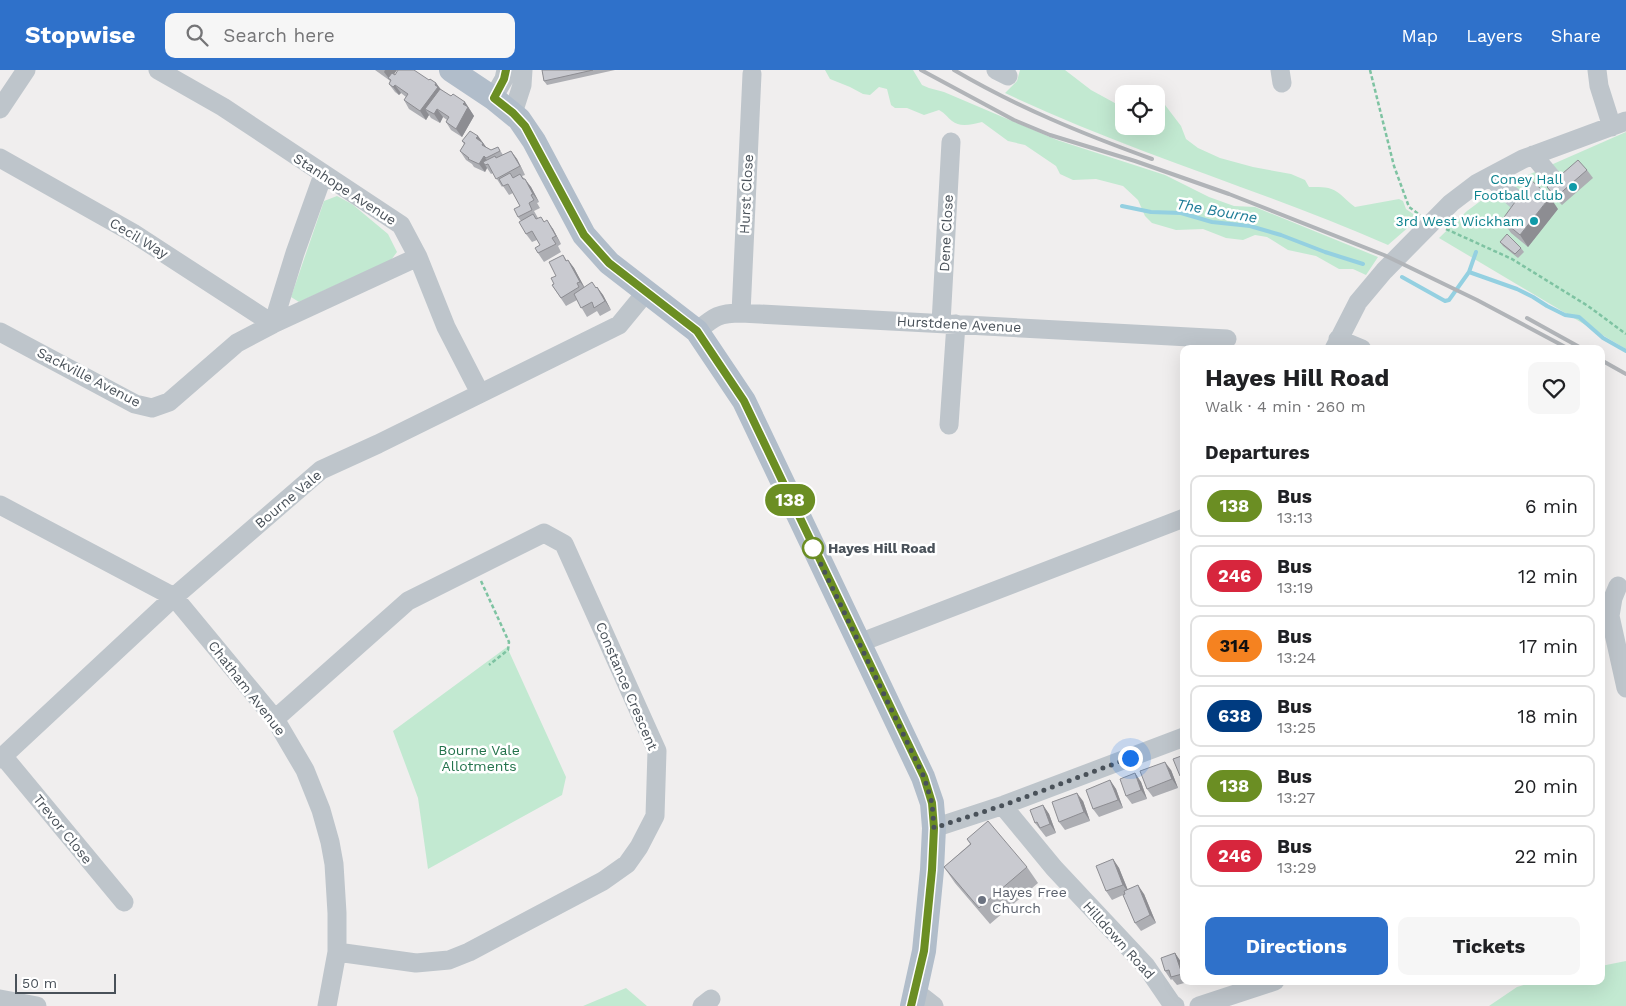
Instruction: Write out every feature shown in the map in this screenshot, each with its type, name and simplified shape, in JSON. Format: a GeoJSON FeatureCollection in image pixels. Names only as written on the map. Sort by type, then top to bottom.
{"type":"FeatureCollection","features":[{"type":"Feature","properties":{"kind":"main road"},"geometry":{"type":"LineString","coordinates":[[451,70],[494,98],[513,113],[525,126],[584,235],[609,263],[697,331],[744,401],[858,643],[924,777],[932,803],[934,828],[932,870],[921,1001]]}},
{"type":"Feature","properties":{"kind":"street"},"geometry":{"type":"LineString","coordinates":[[0,109],[26,70]]}},
{"type":"Feature","properties":{"kind":"street","name":"Stanhope Avenue"},"geometry":{"type":"LineString","coordinates":[[158,70],[223,107],[401,225],[418,257],[446,327],[480,393]]}},
{"type":"Feature","properties":{"kind":"street"},"geometry":{"type":"LineString","coordinates":[[494,98],[504,79],[506,70]]}},
{"type":"Feature","properties":{"kind":"street"},"geometry":{"type":"LineString","coordinates":[[513,113],[522,85],[523,70]]}},
{"type":"Feature","properties":{"kind":"street"},"geometry":{"type":"LineString","coordinates":[[1336,344],[1358,302],[1384,271],[1430,222],[1476,184],[1533,155],[1619,124],[1599,86],[1597,70]]}},
{"type":"Feature","properties":{"kind":"street","name":"Hurst Close"},"geometry":{"type":"LineString","coordinates":[[741,313],[752,74]]}},
{"type":"Feature","properties":{"kind":"street","name":"Dene Close"},"geometry":{"type":"LineString","coordinates":[[949,425],[948,323],[951,142]]}},
{"type":"Feature","properties":{"kind":"street"},"geometry":{"type":"LineString","coordinates":[[1533,155],[1557,184]]}},
{"type":"Feature","properties":{"kind":"street","name":"Cecil Way"},"geometry":{"type":"LineString","coordinates":[[0,158],[133,233],[273,324]]}},
{"type":"Feature","properties":{"kind":"street"},"geometry":{"type":"LineString","coordinates":[[273,324],[323,175]]}},
{"type":"Feature","properties":{"kind":"street"},"geometry":{"type":"LineString","coordinates":[[1490,177],[1520,203]]}},
{"type":"Feature","properties":{"kind":"street","name":"Sackville Avenue"},"geometry":{"type":"LineString","coordinates":[[0,332],[135,404],[152,408],[170,402],[237,342],[418,257]]}},
{"type":"Feature","properties":{"kind":"street","name":"Bourne Vale"},"geometry":{"type":"LineString","coordinates":[[2,757],[174,597],[321,470],[378,444],[619,325],[647,292]]}},
{"type":"Feature","properties":{"kind":"street","name":"Hurstdene Avenue"},"geometry":{"type":"LineString","coordinates":[[697,331],[710,320],[724,313],[741,313],[1227,339]]}},
{"type":"Feature","properties":{"kind":"street","name":"Chatham Avenue"},"geometry":{"type":"LineString","coordinates":[[0,505],[174,597],[275,719],[305,770],[321,810],[334,864],[337,952],[327,1006]]}},
{"type":"Feature","properties":{"kind":"street"},"geometry":{"type":"LineString","coordinates":[[858,643],[1180,520]]}},
{"type":"Feature","properties":{"kind":"street","name":"Constance Crescent"},"geometry":{"type":"LineString","coordinates":[[275,719],[408,601],[544,533],[564,544],[657,751],[655,816],[639,847],[627,864],[603,881],[469,952],[449,960],[416,963],[337,952]]}},
{"type":"Feature","properties":{"kind":"street"},"geometry":{"type":"LineString","coordinates":[[1615,586],[1610,616],[1626,688]]}},
{"type":"Feature","properties":{"kind":"street"},"geometry":{"type":"LineString","coordinates":[[934,828],[1004,805],[1180,739]]}},
{"type":"Feature","properties":{"kind":"street","name":"Trevor Close"},"geometry":{"type":"LineString","coordinates":[[2,757],[124,902]]}},
{"type":"Feature","properties":{"kind":"street","name":"Hilldown Road"},"geometry":{"type":"LineString","coordinates":[[1004,805],[1007,812],[1054,868],[1146,966],[1175,1006]]}},
{"type":"Feature","properties":{"kind":"street"},"geometry":{"type":"LineString","coordinates":[[1199,1006],[1263,985]]}},
{"type":"Feature","properties":{"kind":"street"},"geometry":{"type":"LineString","coordinates":[[0,999],[37,1006]]}},
{"type":"Feature","properties":{"kind":"path"},"geometry":{"type":"LineString","coordinates":[[1370,70],[1394,166],[1409,207],[1430,222],[1512,259],[1588,306],[1626,334]]}},
{"type":"Feature","properties":{"kind":"path"},"geometry":{"type":"LineString","coordinates":[[475,568],[509,642],[508,650],[489,665]]}},
{"type":"Feature","properties":{"kind":"green space"},"geometry":{"type":"Polygon","coordinates":[[[825,70],[913,70],[922,85],[944,92],[1057,140],[1165,175],[1209,197],[1234,206],[1255,207],[1378,257],[1366,275],[1353,269],[1339,269],[1316,256],[1288,250],[1267,237],[1255,235],[1243,240],[1226,238],[1203,229],[1176,230],[1152,223],[1145,216],[1138,200],[1123,186],[1096,179],[1073,180],[1060,174],[1056,166],[1025,145],[1008,141],[982,122],[967,125],[959,124],[952,121],[939,110],[924,115],[907,108],[895,108],[891,105],[887,89],[879,87],[870,95],[863,94],[830,79],[825,70]]]}},
{"type":"Feature","properties":{"kind":"green space"},"geometry":{"type":"Polygon","coordinates":[[[1020,70],[1065,70],[1091,90],[1115,103],[1115,135],[1165,135],[1165,105],[1181,126],[1186,139],[1198,148],[1220,158],[1253,167],[1291,174],[1305,180],[1309,187],[1333,190],[1355,207],[1399,199],[1403,201],[1406,209],[1419,218],[1388,245],[1293,206],[1100,134],[1005,93],[1017,81],[1020,70]]]}},
{"type":"Feature","properties":{"kind":"green space"},"geometry":{"type":"Polygon","coordinates":[[[1626,132],[1626,349],[1439,238],[1467,211],[1498,188],[1626,132]]]}},
{"type":"Feature","properties":{"kind":"green space"},"geometry":{"type":"Polygon","coordinates":[[[337,196],[352,204],[388,234],[397,252],[391,260],[299,302],[291,297],[324,201],[337,196]]]}},
{"type":"Feature","properties":{"kind":"green space","name":"Bourne Vale Allotments"},"geometry":{"type":"Polygon","coordinates":[[[507,647],[566,777],[562,795],[428,869],[418,798],[393,731],[507,647]]]}},
{"type":"Feature","properties":{"kind":"green space"},"geometry":{"type":"Polygon","coordinates":[[[1626,961],[1626,1006],[1489,1006],[1517,987],[1524,985],[1605,985],[1605,965],[1626,961]]]}},
{"type":"Feature","properties":{"kind":"green space"},"geometry":{"type":"Polygon","coordinates":[[[626,988],[647,1006],[583,1006],[626,988]]]}},
{"type":"Feature","properties":{"kind":"building"},"geometry":{"type":"Polygon","coordinates":[[[398,70],[414,70],[436,83],[435,85],[438,87],[420,111],[404,100],[408,94],[395,85],[393,87],[389,84],[391,80],[388,78],[392,73],[395,75],[398,70]]]}},
{"type":"Feature","properties":{"kind":"building"},"geometry":{"type":"Polygon","coordinates":[[[542,70],[593,70],[544,81],[542,70]]]}},
{"type":"Feature","properties":{"kind":"building"},"geometry":{"type":"Polygon","coordinates":[[[440,89],[451,96],[453,94],[465,102],[463,104],[468,107],[456,129],[446,122],[449,117],[437,109],[434,114],[425,109],[440,89]]]}},
{"type":"Feature","properties":{"kind":"building"},"geometry":{"type":"Polygon","coordinates":[[[470,131],[478,136],[476,138],[483,143],[482,145],[491,150],[498,147],[500,151],[486,158],[484,156],[479,164],[468,159],[460,151],[465,143],[462,141],[470,131]]]}},
{"type":"Feature","properties":{"kind":"building"},"geometry":{"type":"Polygon","coordinates":[[[511,151],[520,166],[496,179],[488,164],[485,165],[483,162],[511,151]]]}},
{"type":"Feature","properties":{"kind":"building"},"geometry":{"type":"Polygon","coordinates":[[[1578,160],[1587,170],[1556,197],[1547,187],[1578,160]]]}},
{"type":"Feature","properties":{"kind":"building"},"geometry":{"type":"Polygon","coordinates":[[[510,173],[513,178],[520,174],[533,194],[531,195],[534,200],[529,203],[532,210],[518,217],[514,209],[520,206],[508,184],[503,186],[499,179],[510,173]]]}},
{"type":"Feature","properties":{"kind":"building"},"geometry":{"type":"Polygon","coordinates":[[[1531,180],[1550,197],[1520,235],[1502,220],[1531,180]]]}},
{"type":"Feature","properties":{"kind":"building"},"geometry":{"type":"Polygon","coordinates":[[[533,214],[536,219],[541,217],[544,222],[547,220],[556,236],[552,238],[556,244],[538,253],[535,248],[540,245],[532,231],[526,234],[519,222],[533,214]]]}},
{"type":"Feature","properties":{"kind":"building"},"geometry":{"type":"Polygon","coordinates":[[[1507,234],[1521,248],[1515,254],[1500,242],[1507,234]]]}},
{"type":"Feature","properties":{"kind":"building"},"geometry":{"type":"Polygon","coordinates":[[[563,255],[566,261],[568,260],[580,282],[577,283],[579,287],[561,298],[552,285],[554,284],[551,278],[556,276],[549,262],[563,255]]]}},
{"type":"Feature","properties":{"kind":"building"},"geometry":{"type":"Polygon","coordinates":[[[592,282],[605,301],[594,308],[592,302],[581,308],[574,294],[592,282]]]}},
{"type":"Feature","properties":{"kind":"building"},"geometry":{"type":"Polygon","coordinates":[[[1180,756],[1180,776],[1173,759],[1180,756]]]}},
{"type":"Feature","properties":{"kind":"building"},"geometry":{"type":"Polygon","coordinates":[[[1165,762],[1172,779],[1147,789],[1140,771],[1165,762]]]}},
{"type":"Feature","properties":{"kind":"building"},"geometry":{"type":"Polygon","coordinates":[[[1135,773],[1141,790],[1126,796],[1120,779],[1135,773]]]}},
{"type":"Feature","properties":{"kind":"building"},"geometry":{"type":"Polygon","coordinates":[[[1110,780],[1118,800],[1093,809],[1086,790],[1110,780]]]}},
{"type":"Feature","properties":{"kind":"building"},"geometry":{"type":"Polygon","coordinates":[[[1077,793],[1084,812],[1059,822],[1052,802],[1077,793]]]}},
{"type":"Feature","properties":{"kind":"building"},"geometry":{"type":"Polygon","coordinates":[[[1043,805],[1050,824],[1040,828],[1037,822],[1035,823],[1030,810],[1043,805]]]}},
{"type":"Feature","properties":{"kind":"building"},"geometry":{"type":"Polygon","coordinates":[[[988,821],[1027,867],[979,908],[944,867],[971,844],[967,839],[988,821]]]}},
{"type":"Feature","properties":{"kind":"building"},"geometry":{"type":"Polygon","coordinates":[[[1113,859],[1123,885],[1106,891],[1096,866],[1113,859]]]}},
{"type":"Feature","properties":{"kind":"building"},"geometry":{"type":"Polygon","coordinates":[[[1138,885],[1150,915],[1135,923],[1123,895],[1125,894],[1124,891],[1138,885]]]}},
{"type":"Feature","properties":{"kind":"building"},"geometry":{"type":"Polygon","coordinates":[[[1175,953],[1180,975],[1171,977],[1169,970],[1165,971],[1161,958],[1175,953]]]}},
{"type":"Feature","properties":{"kind":"waterway","name":"The Bourne"},"geometry":{"type":"LineString","coordinates":[[1122,206],[1151,212],[1181,213],[1212,222],[1250,226],[1363,264]]}},
{"type":"Feature","properties":{"kind":"waterway","name":"The Bourne"},"geometry":{"type":"LineString","coordinates":[[1402,277],[1445,301],[1449,300],[1469,272],[1476,252]]}},
{"type":"Feature","properties":{"kind":"waterway"},"geometry":{"type":"LineString","coordinates":[[1469,272],[1517,289],[1565,315],[1579,317],[1603,338],[1626,351]]}},
{"type":"Feature","properties":{"kind":"railway"},"geometry":{"type":"LineString","coordinates":[[921,70],[1014,120],[1050,135],[1135,161],[1229,194],[1384,255],[1477,300],[1561,345]]}},
{"type":"Feature","properties":{"kind":"railway"},"geometry":{"type":"LineString","coordinates":[[954,70],[1002,96],[1051,119],[1152,159]]}},
{"type":"Feature","properties":{"kind":"railway"},"geometry":{"type":"LineString","coordinates":[[1527,318],[1576,345]]}},
{"type":"Feature","properties":{"kind":"railway"},"geometry":{"type":"LineString","coordinates":[[1605,362],[1626,374]]}},
{"type":"Feature","properties":{"kind":"bus line","name":"138"},"geometry":{"type":"LineString","coordinates":[[506,70],[504,79],[494,98],[513,113],[525,126],[584,235],[609,263],[697,331],[744,401],[782,484],[924,777],[932,803],[934,828],[932,870],[924,951],[916,992],[911,1006]]}},
{"type":"Feature","properties":{"kind":"place","name":"Coney Hall Football club"},"geometry":{"type":"Point","coordinates":[1573,187]}},
{"type":"Feature","properties":{"kind":"place","name":"3rd West Wickham"},"geometry":{"type":"Point","coordinates":[1534,221]}},
{"type":"Feature","properties":{"kind":"place","name":"Hayes Hill Road"},"geometry":{"type":"Point","coordinates":[813,548]}},
{"type":"Feature","properties":{"kind":"place","name":"Hayes Free Church"},"geometry":{"type":"Point","coordinates":[982,900]}},
{"type":"Feature","properties":{"kind":"route"},"geometry":{"type":"LineString","coordinates":[[813,548],[924,777],[932,803],[934,828],[1004,805],[1130,758]]}}]}
